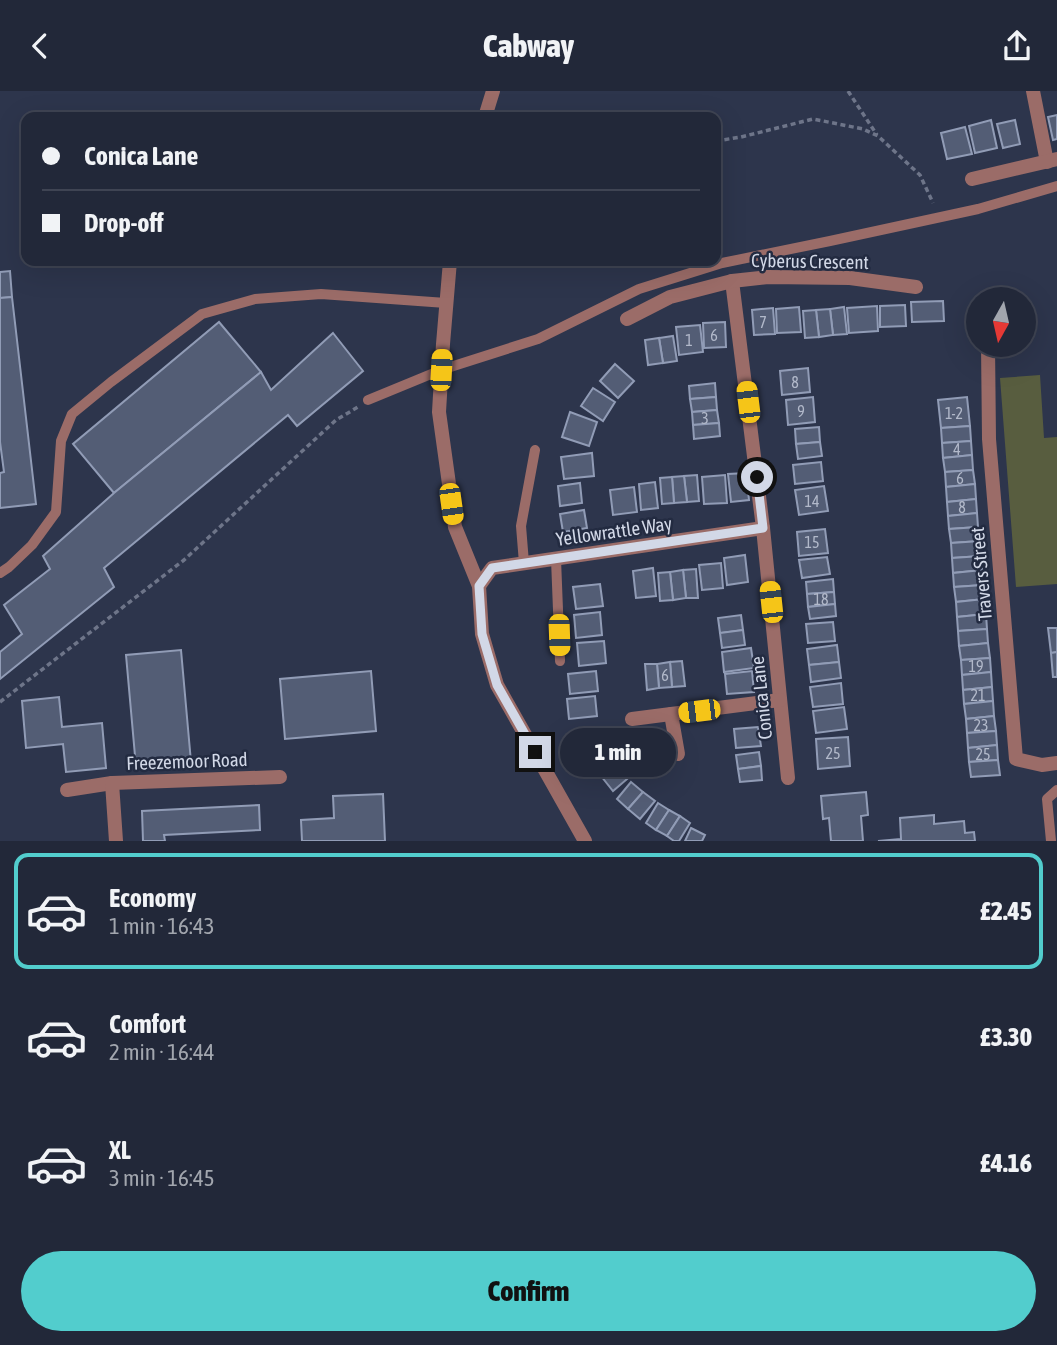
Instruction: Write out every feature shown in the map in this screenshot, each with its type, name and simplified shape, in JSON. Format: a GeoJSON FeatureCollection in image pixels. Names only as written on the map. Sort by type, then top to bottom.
{"type":"FeatureCollection","features":[{"type":"Feature","properties":{"kind":"street"},"geometry":{"type":"LineString","coordinates":[[487,112],[493,91]]}},
{"type":"Feature","properties":{"kind":"street"},"geometry":{"type":"LineString","coordinates":[[972,179],[1052,161],[1033,91]]}},
{"type":"Feature","properties":{"kind":"street"},"geometry":{"type":"LineString","coordinates":[[450,266],[439,412],[454,527],[479,586],[482,634],[497,685],[586,841]]}},
{"type":"Feature","properties":{"kind":"street","name":"Cyberus Crescent"},"geometry":{"type":"LineString","coordinates":[[627,319],[670,297],[732,281],[768,277],[850,278],[916,287]]}},
{"type":"Feature","properties":{"kind":"street","name":"Conica Lane"},"geometry":{"type":"LineString","coordinates":[[732,281],[763,528],[788,778]]}},
{"type":"Feature","properties":{"kind":"street","name":"Travers Street"},"geometry":{"type":"LineString","coordinates":[[988,357],[989,439],[1016,758],[1042,765],[1057,763]]}},
{"type":"Feature","properties":{"kind":"street","name":"Yellowrattle Way"},"geometry":{"type":"LineString","coordinates":[[479,586],[492,568],[763,528]]}},
{"type":"Feature","properties":{"kind":"street"},"geometry":{"type":"LineString","coordinates":[[632,719],[780,700]]}},
{"type":"Feature","properties":{"kind":"street"},"geometry":{"type":"LineString","coordinates":[[671,714],[678,754]]}},
{"type":"Feature","properties":{"kind":"street","name":"Freezemoor Road"},"geometry":{"type":"LineString","coordinates":[[116,841],[112,783],[280,777]]}},
{"type":"Feature","properties":{"kind":"street"},"geometry":{"type":"LineString","coordinates":[[67,790],[112,783]]}},
{"type":"Feature","properties":{"kind":"lane"},"geometry":{"type":"LineString","coordinates":[[721,263],[978,209],[1057,186]]}},
{"type":"Feature","properties":{"kind":"lane"},"geometry":{"type":"LineString","coordinates":[[368,400],[441,370],[538,339],[639,289],[712,266]]}},
{"type":"Feature","properties":{"kind":"lane"},"geometry":{"type":"LineString","coordinates":[[0,573],[32,545],[56,512],[61,440],[72,414],[202,314],[256,299],[321,294],[446,303]]}},
{"type":"Feature","properties":{"kind":"lane"},"geometry":{"type":"LineString","coordinates":[[524,563],[521,526],[535,450]]}},
{"type":"Feature","properties":{"kind":"lane"},"geometry":{"type":"LineString","coordinates":[[556,559],[560,661]]}},
{"type":"Feature","properties":{"kind":"lane"},"geometry":{"type":"LineString","coordinates":[[1051,841],[1047,804],[1057,790]]}},
{"type":"Feature","properties":{"kind":"path"},"geometry":{"type":"LineString","coordinates":[[848,91],[878,136],[920,175],[940,217]]}},
{"type":"Feature","properties":{"kind":"path"},"geometry":{"type":"LineString","coordinates":[[721,140],[813,119],[863,129],[878,136]]}},
{"type":"Feature","properties":{"kind":"path"},"geometry":{"type":"LineString","coordinates":[[0,702],[184,560],[336,420],[368,400]]}},
{"type":"Feature","properties":{"kind":"green space"},"geometry":{"type":"Polygon","coordinates":[[[1040,375],[1044,438],[1057,437],[1057,584],[1016,587],[1000,378],[1040,375]]]}},
{"type":"Feature","properties":{"kind":"building"},"geometry":{"type":"Polygon","coordinates":[[[1057,115],[1057,139],[1053,140],[1048,117],[1057,115]]]}},
{"type":"Feature","properties":{"kind":"building"},"geometry":{"type":"Polygon","coordinates":[[[991,120],[997,148],[975,153],[969,126],[991,120]]]}},
{"type":"Feature","properties":{"kind":"building"},"geometry":{"type":"Polygon","coordinates":[[[1015,120],[1020,144],[1003,148],[997,124],[1015,120]]]}},
{"type":"Feature","properties":{"kind":"building"},"geometry":{"type":"Polygon","coordinates":[[[965,127],[972,154],[947,159],[941,133],[965,127]]]}},
{"type":"Feature","properties":{"kind":"building"},"geometry":{"type":"Polygon","coordinates":[[[10,271],[12,297],[0,298],[0,272],[10,271]]]}},
{"type":"Feature","properties":{"kind":"building"},"geometry":{"type":"Polygon","coordinates":[[[12,297],[36,504],[0,508],[0,473],[4,472],[0,442],[0,298],[12,297]]]}},
{"type":"Feature","properties":{"kind":"building"},"geometry":{"type":"Polygon","coordinates":[[[943,301],[944,321],[912,322],[911,302],[943,301]]]}},
{"type":"Feature","properties":{"kind":"building"},"geometry":{"type":"Polygon","coordinates":[[[905,305],[906,326],[880,327],[880,306],[905,305]]]}},
{"type":"Feature","properties":{"kind":"building"},"geometry":{"type":"Polygon","coordinates":[[[877,306],[878,331],[849,333],[847,308],[877,306]]]}},
{"type":"Feature","properties":{"kind":"building"},"geometry":{"type":"Polygon","coordinates":[[[799,307],[801,332],[777,333],[776,309],[799,307]]]}},
{"type":"Feature","properties":{"kind":"building"},"geometry":{"type":"Polygon","coordinates":[[[844,307],[847,334],[833,335],[830,309],[844,307]]]}},
{"type":"Feature","properties":{"kind":"building"},"geometry":{"type":"Polygon","coordinates":[[[773,308],[775,334],[754,335],[752,310],[773,308]]]}},
{"type":"Feature","properties":{"kind":"building"},"geometry":{"type":"Polygon","coordinates":[[[830,309],[833,335],[819,337],[816,310],[830,309]]]}},
{"type":"Feature","properties":{"kind":"building"},"geometry":{"type":"Polygon","coordinates":[[[816,310],[819,337],[805,338],[803,311],[816,310]]]}},
{"type":"Feature","properties":{"kind":"building"},"geometry":{"type":"Polygon","coordinates":[[[219,322],[261,372],[114,493],[73,444],[219,322]]]}},
{"type":"Feature","properties":{"kind":"building"},"geometry":{"type":"Polygon","coordinates":[[[725,322],[726,347],[704,348],[703,323],[725,322]]]}},
{"type":"Feature","properties":{"kind":"building"},"geometry":{"type":"Polygon","coordinates":[[[700,325],[703,352],[679,355],[676,327],[700,325]]]}},
{"type":"Feature","properties":{"kind":"building"},"geometry":{"type":"Polygon","coordinates":[[[333,333],[363,371],[297,426],[288,415],[104,568],[114,587],[0,679],[0,652],[22,634],[4,605],[50,569],[43,556],[114,493],[261,372],[271,390],[333,333]]]}},
{"type":"Feature","properties":{"kind":"building"},"geometry":{"type":"Polygon","coordinates":[[[673,336],[677,361],[663,363],[659,338],[673,336]]]}},
{"type":"Feature","properties":{"kind":"building"},"geometry":{"type":"Polygon","coordinates":[[[659,338],[663,363],[648,365],[645,340],[659,338]]]}},
{"type":"Feature","properties":{"kind":"building"},"geometry":{"type":"Polygon","coordinates":[[[615,364],[634,381],[618,398],[600,381],[615,364]]]}},
{"type":"Feature","properties":{"kind":"building"},"geometry":{"type":"Polygon","coordinates":[[[808,368],[810,392],[782,395],[780,371],[808,368]]]}},
{"type":"Feature","properties":{"kind":"building"},"geometry":{"type":"Polygon","coordinates":[[[715,383],[716,397],[690,399],[689,386],[715,383]]]}},
{"type":"Feature","properties":{"kind":"building"},"geometry":{"type":"Polygon","coordinates":[[[593,388],[615,402],[603,421],[581,406],[593,388]]]}},
{"type":"Feature","properties":{"kind":"building"},"geometry":{"type":"Polygon","coordinates":[[[716,397],[717,410],[692,412],[690,399],[716,397]]]}},
{"type":"Feature","properties":{"kind":"building"},"geometry":{"type":"Polygon","coordinates":[[[813,397],[815,422],[788,425],[786,400],[813,397]]]}},
{"type":"Feature","properties":{"kind":"building"},"geometry":{"type":"Polygon","coordinates":[[[967,397],[970,426],[941,428],[938,400],[967,397]]]}},
{"type":"Feature","properties":{"kind":"building"},"geometry":{"type":"Polygon","coordinates":[[[717,410],[719,423],[693,425],[692,412],[717,410]]]}},
{"type":"Feature","properties":{"kind":"building"},"geometry":{"type":"Polygon","coordinates":[[[570,412],[597,422],[589,446],[562,437],[570,412]]]}},
{"type":"Feature","properties":{"kind":"building"},"geometry":{"type":"Polygon","coordinates":[[[719,423],[720,436],[694,439],[693,425],[719,423]]]}},
{"type":"Feature","properties":{"kind":"building"},"geometry":{"type":"Polygon","coordinates":[[[970,426],[971,441],[942,443],[941,428],[970,426]]]}},
{"type":"Feature","properties":{"kind":"building"},"geometry":{"type":"Polygon","coordinates":[[[819,427],[820,442],[796,444],[795,429],[819,427]]]}},
{"type":"Feature","properties":{"kind":"building"},"geometry":{"type":"Polygon","coordinates":[[[971,441],[972,455],[943,458],[942,443],[971,441]]]}},
{"type":"Feature","properties":{"kind":"building"},"geometry":{"type":"Polygon","coordinates":[[[820,442],[822,456],[798,459],[796,444],[820,442]]]}},
{"type":"Feature","properties":{"kind":"building"},"geometry":{"type":"Polygon","coordinates":[[[592,453],[594,476],[564,479],[561,457],[592,453]]]}},
{"type":"Feature","properties":{"kind":"building"},"geometry":{"type":"Polygon","coordinates":[[[972,455],[973,470],[945,472],[943,458],[972,455]]]}},
{"type":"Feature","properties":{"kind":"building"},"geometry":{"type":"Polygon","coordinates":[[[821,462],[823,481],[795,484],[793,465],[821,462]]]}},
{"type":"Feature","properties":{"kind":"building"},"geometry":{"type":"Polygon","coordinates":[[[973,470],[975,484],[946,487],[945,472],[973,470]]]}},
{"type":"Feature","properties":{"kind":"building"},"geometry":{"type":"Polygon","coordinates":[[[746,473],[749,500],[731,502],[728,474],[746,473]]]}},
{"type":"Feature","properties":{"kind":"building"},"geometry":{"type":"Polygon","coordinates":[[[697,475],[699,501],[687,502],[684,476],[697,475]]]}},
{"type":"Feature","properties":{"kind":"building"},"geometry":{"type":"Polygon","coordinates":[[[725,475],[727,503],[704,504],[702,477],[725,475]]]}},
{"type":"Feature","properties":{"kind":"building"},"geometry":{"type":"Polygon","coordinates":[[[684,476],[687,502],[674,503],[672,477],[684,476]]]}},
{"type":"Feature","properties":{"kind":"building"},"geometry":{"type":"Polygon","coordinates":[[[672,477],[674,503],[662,504],[660,478],[672,477]]]}},
{"type":"Feature","properties":{"kind":"building"},"geometry":{"type":"Polygon","coordinates":[[[655,482],[658,508],[641,510],[639,484],[655,482]]]}},
{"type":"Feature","properties":{"kind":"building"},"geometry":{"type":"Polygon","coordinates":[[[580,483],[582,503],[560,506],[558,486],[580,483]]]}},
{"type":"Feature","properties":{"kind":"building"},"geometry":{"type":"Polygon","coordinates":[[[975,484],[976,499],[947,502],[946,487],[975,484]]]}},
{"type":"Feature","properties":{"kind":"building"},"geometry":{"type":"Polygon","coordinates":[[[824,486],[828,511],[799,515],[795,490],[824,486]]]}},
{"type":"Feature","properties":{"kind":"building"},"geometry":{"type":"Polygon","coordinates":[[[634,487],[637,512],[613,515],[610,490],[634,487]]]}},
{"type":"Feature","properties":{"kind":"building"},"geometry":{"type":"Polygon","coordinates":[[[976,499],[977,513],[948,516],[947,502],[976,499]]]}},
{"type":"Feature","properties":{"kind":"building"},"geometry":{"type":"Polygon","coordinates":[[[584,510],[587,528],[563,532],[560,514],[584,510]]]}},
{"type":"Feature","properties":{"kind":"building"},"geometry":{"type":"Polygon","coordinates":[[[977,513],[978,527],[949,529],[948,516],[977,513]]]}},
{"type":"Feature","properties":{"kind":"building"},"geometry":{"type":"Polygon","coordinates":[[[978,527],[980,541],[951,543],[949,529],[978,527]]]}},
{"type":"Feature","properties":{"kind":"building"},"geometry":{"type":"Polygon","coordinates":[[[825,529],[828,553],[799,556],[797,532],[825,529]]]}},
{"type":"Feature","properties":{"kind":"building"},"geometry":{"type":"Polygon","coordinates":[[[980,541],[981,556],[952,558],[951,543],[980,541]]]}},
{"type":"Feature","properties":{"kind":"building"},"geometry":{"type":"Polygon","coordinates":[[[745,555],[748,582],[727,585],[724,558],[745,555]]]}},
{"type":"Feature","properties":{"kind":"building"},"geometry":{"type":"Polygon","coordinates":[[[981,556],[982,570],[953,573],[952,558],[981,556]]]}},
{"type":"Feature","properties":{"kind":"building"},"geometry":{"type":"Polygon","coordinates":[[[827,557],[830,574],[802,578],[799,560],[827,557]]]}},
{"type":"Feature","properties":{"kind":"building"},"geometry":{"type":"Polygon","coordinates":[[[721,563],[723,588],[702,590],[699,565],[721,563]]]}},
{"type":"Feature","properties":{"kind":"building"},"geometry":{"type":"Polygon","coordinates":[[[653,568],[656,596],[636,598],[633,571],[653,568]]]}},
{"type":"Feature","properties":{"kind":"building"},"geometry":{"type":"Polygon","coordinates":[[[696,569],[698,598],[686,598],[683,570],[696,569]]]}},
{"type":"Feature","properties":{"kind":"building"},"geometry":{"type":"Polygon","coordinates":[[[683,570],[686,598],[673,600],[670,572],[683,570]]]}},
{"type":"Feature","properties":{"kind":"building"},"geometry":{"type":"Polygon","coordinates":[[[982,570],[983,585],[954,587],[953,573],[982,570]]]}},
{"type":"Feature","properties":{"kind":"building"},"geometry":{"type":"Polygon","coordinates":[[[670,572],[673,600],[660,601],[658,573],[670,572]]]}},
{"type":"Feature","properties":{"kind":"building"},"geometry":{"type":"Polygon","coordinates":[[[833,579],[834,592],[807,594],[806,582],[833,579]]]}},
{"type":"Feature","properties":{"kind":"building"},"geometry":{"type":"Polygon","coordinates":[[[600,584],[603,606],[576,609],[573,587],[600,584]]]}},
{"type":"Feature","properties":{"kind":"building"},"geometry":{"type":"Polygon","coordinates":[[[983,585],[984,599],[956,602],[954,587],[983,585]]]}},
{"type":"Feature","properties":{"kind":"building"},"geometry":{"type":"Polygon","coordinates":[[[834,592],[835,604],[808,607],[807,594],[834,592]]]}},
{"type":"Feature","properties":{"kind":"building"},"geometry":{"type":"Polygon","coordinates":[[[984,599],[986,614],[957,617],[956,602],[984,599]]]}},
{"type":"Feature","properties":{"kind":"building"},"geometry":{"type":"Polygon","coordinates":[[[835,604],[836,616],[810,619],[808,607],[835,604]]]}},
{"type":"Feature","properties":{"kind":"building"},"geometry":{"type":"Polygon","coordinates":[[[600,612],[602,635],[576,638],[574,615],[600,612]]]}},
{"type":"Feature","properties":{"kind":"building"},"geometry":{"type":"Polygon","coordinates":[[[986,614],[987,629],[958,631],[957,617],[986,614]]]}},
{"type":"Feature","properties":{"kind":"building"},"geometry":{"type":"Polygon","coordinates":[[[741,615],[743,630],[720,633],[718,618],[741,615]]]}},
{"type":"Feature","properties":{"kind":"building"},"geometry":{"type":"Polygon","coordinates":[[[833,622],[835,641],[808,643],[806,624],[833,622]]]}},
{"type":"Feature","properties":{"kind":"building"},"geometry":{"type":"Polygon","coordinates":[[[1048,628],[1057,628],[1057,652],[1051,653],[1048,628]]]}},
{"type":"Feature","properties":{"kind":"building"},"geometry":{"type":"Polygon","coordinates":[[[987,629],[988,643],[959,646],[958,631],[987,629]]]}},
{"type":"Feature","properties":{"kind":"building"},"geometry":{"type":"Polygon","coordinates":[[[743,630],[745,645],[722,648],[720,633],[743,630]]]}},
{"type":"Feature","properties":{"kind":"building"},"geometry":{"type":"Polygon","coordinates":[[[604,641],[606,663],[579,666],[577,643],[604,641]]]}},
{"type":"Feature","properties":{"kind":"building"},"geometry":{"type":"Polygon","coordinates":[[[988,643],[990,658],[961,660],[959,646],[988,643]]]}},
{"type":"Feature","properties":{"kind":"building"},"geometry":{"type":"Polygon","coordinates":[[[837,645],[839,662],[809,665],[807,649],[837,645]]]}},
{"type":"Feature","properties":{"kind":"building"},"geometry":{"type":"Polygon","coordinates":[[[751,648],[754,668],[724,672],[722,652],[751,648]]]}},
{"type":"Feature","properties":{"kind":"building"},"geometry":{"type":"Polygon","coordinates":[[[181,650],[191,762],[136,767],[126,655],[181,650]]]}},
{"type":"Feature","properties":{"kind":"building"},"geometry":{"type":"Polygon","coordinates":[[[1057,652],[1057,677],[1053,677],[1051,653],[1057,652]]]}},
{"type":"Feature","properties":{"kind":"building"},"geometry":{"type":"Polygon","coordinates":[[[990,658],[991,672],[962,675],[961,660],[990,658]]]}},
{"type":"Feature","properties":{"kind":"building"},"geometry":{"type":"Polygon","coordinates":[[[682,661],[685,686],[672,687],[670,662],[682,661]]]}},
{"type":"Feature","properties":{"kind":"building"},"geometry":{"type":"Polygon","coordinates":[[[670,662],[672,687],[659,688],[657,664],[670,662]]]}},
{"type":"Feature","properties":{"kind":"building"},"geometry":{"type":"Polygon","coordinates":[[[839,662],[841,678],[811,682],[809,665],[839,662]]]}},
{"type":"Feature","properties":{"kind":"building"},"geometry":{"type":"Polygon","coordinates":[[[645,664],[657,664],[659,688],[647,690],[645,664]]]}},
{"type":"Feature","properties":{"kind":"building"},"geometry":{"type":"Polygon","coordinates":[[[371,671],[376,731],[285,739],[280,679],[371,671]]]}},
{"type":"Feature","properties":{"kind":"building"},"geometry":{"type":"Polygon","coordinates":[[[596,671],[598,691],[570,694],[568,674],[596,671]]]}},
{"type":"Feature","properties":{"kind":"building"},"geometry":{"type":"Polygon","coordinates":[[[752,671],[754,692],[727,694],[725,674],[752,671]]]}},
{"type":"Feature","properties":{"kind":"building"},"geometry":{"type":"Polygon","coordinates":[[[991,672],[992,687],[963,690],[962,675],[991,672]]]}},
{"type":"Feature","properties":{"kind":"building"},"geometry":{"type":"Polygon","coordinates":[[[841,683],[843,704],[813,707],[810,687],[841,683]]]}},
{"type":"Feature","properties":{"kind":"building"},"geometry":{"type":"Polygon","coordinates":[[[992,687],[993,701],[964,704],[963,690],[992,687]]]}},
{"type":"Feature","properties":{"kind":"building"},"geometry":{"type":"Polygon","coordinates":[[[595,696],[597,716],[569,719],[567,699],[595,696]]]}},
{"type":"Feature","properties":{"kind":"building"},"geometry":{"type":"Polygon","coordinates":[[[59,697],[62,727],[102,723],[106,768],[66,772],[63,744],[26,748],[22,701],[59,697]]]}},
{"type":"Feature","properties":{"kind":"building"},"geometry":{"type":"Polygon","coordinates":[[[993,701],[994,716],[966,719],[964,704],[993,701]]]}},
{"type":"Feature","properties":{"kind":"building"},"geometry":{"type":"Polygon","coordinates":[[[844,707],[847,729],[816,733],[813,711],[844,707]]]}},
{"type":"Feature","properties":{"kind":"building"},"geometry":{"type":"Polygon","coordinates":[[[994,716],[996,731],[967,733],[966,719],[994,716]]]}},
{"type":"Feature","properties":{"kind":"building"},"geometry":{"type":"Polygon","coordinates":[[[758,727],[761,746],[736,748],[734,729],[758,727]]]}},
{"type":"Feature","properties":{"kind":"building"},"geometry":{"type":"Polygon","coordinates":[[[996,731],[997,745],[968,748],[967,733],[996,731]]]}},
{"type":"Feature","properties":{"kind":"building"},"geometry":{"type":"Polygon","coordinates":[[[610,736],[621,755],[597,769],[586,751],[610,736]]]}},
{"type":"Feature","properties":{"kind":"building"},"geometry":{"type":"Polygon","coordinates":[[[848,737],[850,766],[818,769],[816,739],[848,737]]]}},
{"type":"Feature","properties":{"kind":"building"},"geometry":{"type":"Polygon","coordinates":[[[997,745],[998,760],[969,762],[968,748],[997,745]]]}},
{"type":"Feature","properties":{"kind":"building"},"geometry":{"type":"Polygon","coordinates":[[[759,752],[761,766],[738,769],[736,755],[759,752]]]}},
{"type":"Feature","properties":{"kind":"building"},"geometry":{"type":"Polygon","coordinates":[[[621,760],[633,774],[613,791],[601,776],[621,760]]]}},
{"type":"Feature","properties":{"kind":"building"},"geometry":{"type":"Polygon","coordinates":[[[998,760],[1000,775],[971,777],[969,762],[998,760]]]}},
{"type":"Feature","properties":{"kind":"building"},"geometry":{"type":"Polygon","coordinates":[[[761,766],[762,780],[740,782],[738,769],[761,766]]]}},
{"type":"Feature","properties":{"kind":"building"},"geometry":{"type":"Polygon","coordinates":[[[631,782],[643,792],[628,809],[617,799],[631,782]]]}},
{"type":"Feature","properties":{"kind":"building"},"geometry":{"type":"Polygon","coordinates":[[[643,792],[655,801],[640,819],[628,809],[643,792]]]}},
{"type":"Feature","properties":{"kind":"building"},"geometry":{"type":"Polygon","coordinates":[[[866,792],[868,815],[861,816],[863,841],[831,841],[829,818],[823,819],[821,796],[866,792]]]}},
{"type":"Feature","properties":{"kind":"building"},"geometry":{"type":"Polygon","coordinates":[[[383,794],[385,841],[302,841],[301,820],[334,818],[333,796],[383,794]]]}},
{"type":"Feature","properties":{"kind":"building"},"geometry":{"type":"Polygon","coordinates":[[[658,803],[669,810],[656,830],[646,823],[658,803]]]}},
{"type":"Feature","properties":{"kind":"building"},"geometry":{"type":"Polygon","coordinates":[[[259,805],[260,830],[164,835],[165,841],[143,841],[142,811],[259,805]]]}},
{"type":"Feature","properties":{"kind":"building"},"geometry":{"type":"Polygon","coordinates":[[[669,810],[680,816],[667,836],[656,830],[669,810]]]}},
{"type":"Feature","properties":{"kind":"building"},"geometry":{"type":"Polygon","coordinates":[[[934,815],[934,824],[964,821],[965,833],[974,832],[975,841],[878,841],[901,839],[900,818],[934,815]]]}},
{"type":"Feature","properties":{"kind":"building"},"geometry":{"type":"Polygon","coordinates":[[[680,816],[690,823],[679,841],[674,841],[667,836],[680,816]]]}},
{"type":"Feature","properties":{"kind":"building"},"geometry":{"type":"Polygon","coordinates":[[[691,828],[705,835],[702,841],[685,841],[691,828]]]}},
{"type":"Feature","properties":{"kind":"route"},"geometry":{"type":"LineString","coordinates":[[535,752],[497,685],[482,634],[479,586],[492,568],[763,528],[757,477]]}}]}
